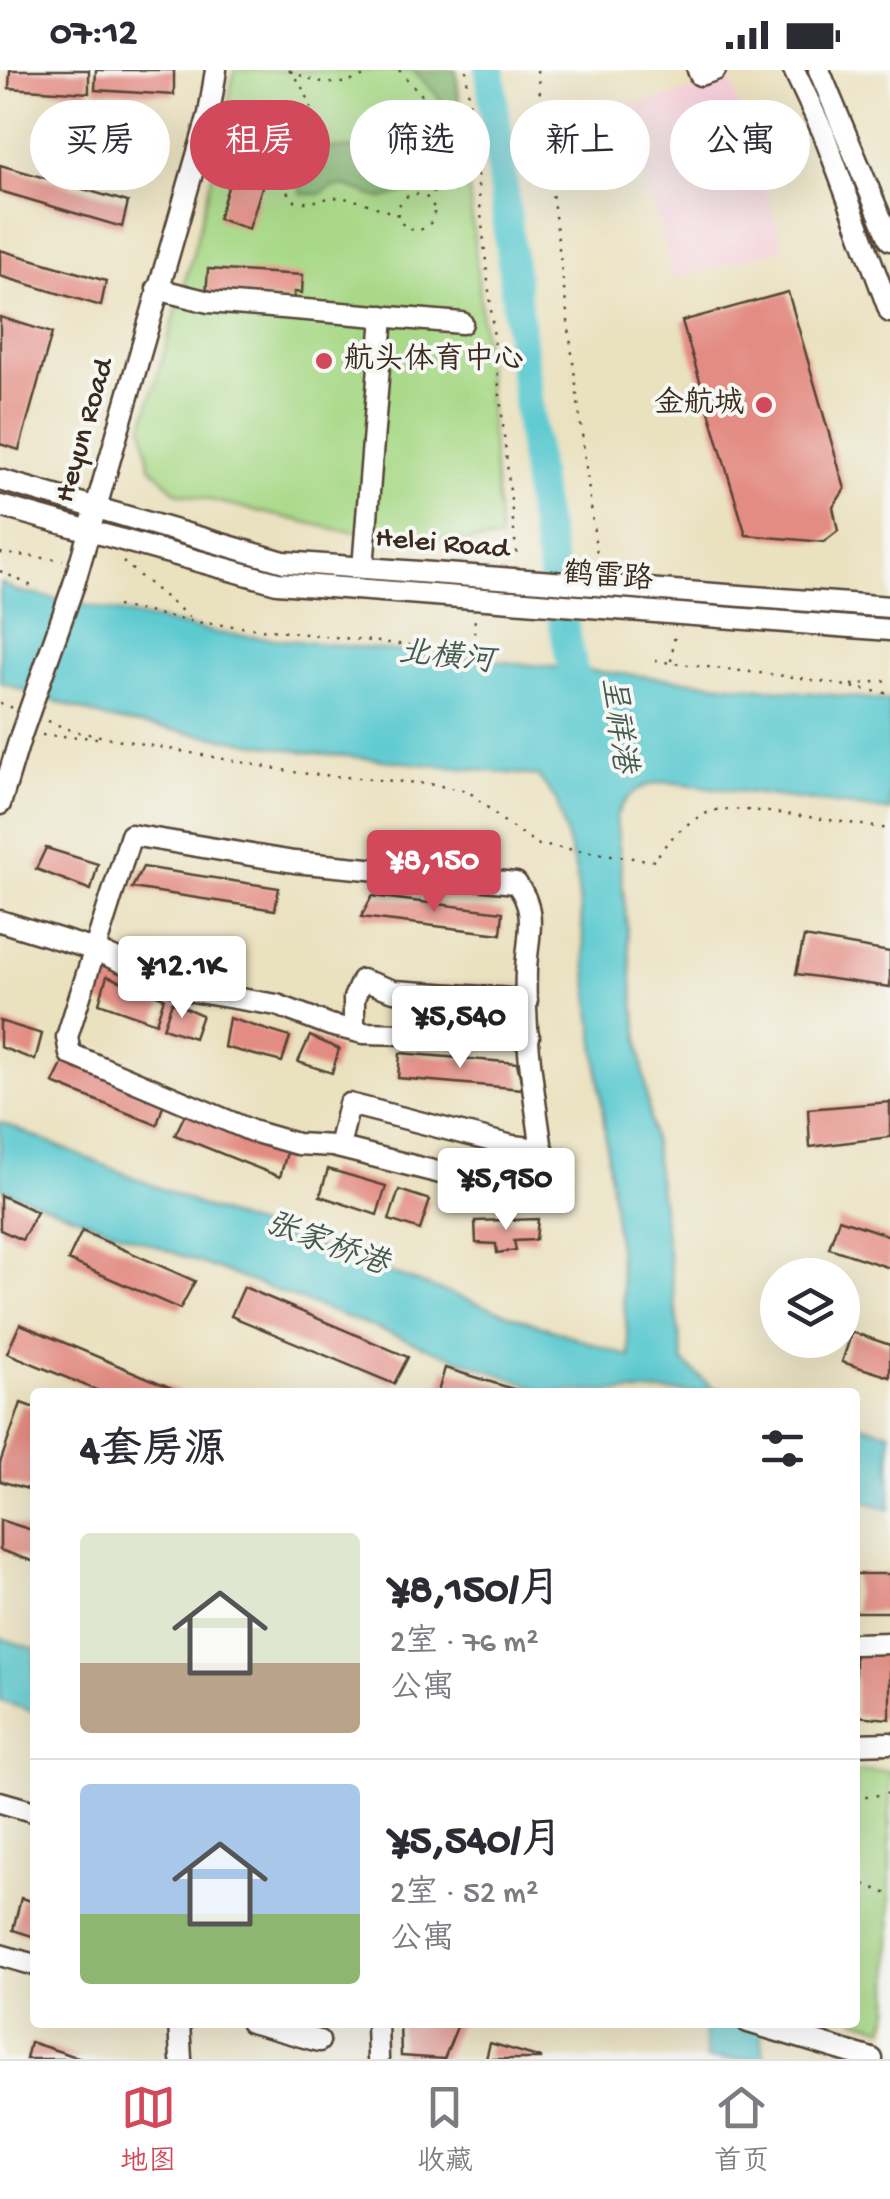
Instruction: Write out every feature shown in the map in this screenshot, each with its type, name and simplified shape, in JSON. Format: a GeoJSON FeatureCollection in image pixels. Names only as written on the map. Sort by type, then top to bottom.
{"type":"FeatureCollection","features":[{"type":"Feature","properties":{"kind":"street","name":"Heyun Road"},"geometry":{"type":"LineString","coordinates":[[0,804],[74,584],[209,114],[216,70]]}},
{"type":"Feature","properties":{"kind":"street"},"geometry":{"type":"LineString","coordinates":[[698,70],[700,74],[715,70]]}},
{"type":"Feature","properties":{"kind":"street"},"geometry":{"type":"LineString","coordinates":[[794,70],[823,132],[890,312]]}},
{"type":"Feature","properties":{"kind":"street"},"geometry":{"type":"LineString","coordinates":[[819,70],[890,240]]}},
{"type":"Feature","properties":{"kind":"street"},"geometry":{"type":"LineString","coordinates":[[157,289],[208,302],[462,322]]}},
{"type":"Feature","properties":{"kind":"street"},"geometry":{"type":"LineString","coordinates":[[363,568],[382,316]]}},
{"type":"Feature","properties":{"kind":"street","name":"Helei Road"},"geometry":{"type":"LineString","coordinates":[[0,480],[284,562],[363,568],[511,591],[598,575],[890,607]]}},
{"type":"Feature","properties":{"kind":"street","name":"鹤雷路"},"geometry":{"type":"LineString","coordinates":[[0,506],[278,583],[511,591],[598,608],[890,630]]}},
{"type":"Feature","properties":{"kind":"street"},"geometry":{"type":"LineString","coordinates":[[131,835],[294,862],[516,883],[529,900],[527,1000],[548,1194],[505,1189],[339,1147],[297,1144],[252,1132],[70,1054],[67,1037],[131,835]]}},
{"type":"Feature","properties":{"kind":"street"},"geometry":{"type":"LineString","coordinates":[[0,921],[95,950],[186,990],[277,1005],[354,1030],[529,1037]]}},
{"type":"Feature","properties":{"kind":"street"},"geometry":{"type":"LineString","coordinates":[[354,1030],[354,998],[362,980],[394,990],[527,1000]]}},
{"type":"Feature","properties":{"kind":"street"},"geometry":{"type":"LineString","coordinates":[[339,1147],[349,1104],[512,1146],[542,1149]]}},
{"type":"Feature","properties":{"kind":"street"},"geometry":{"type":"LineString","coordinates":[[860,1644],[890,1643]]}},
{"type":"Feature","properties":{"kind":"street"},"geometry":{"type":"LineString","coordinates":[[860,1744],[890,1743]]}},
{"type":"Feature","properties":{"kind":"street"},"geometry":{"type":"LineString","coordinates":[[0,1802],[30,1811]]}},
{"type":"Feature","properties":{"kind":"street"},"geometry":{"type":"LineString","coordinates":[[0,1955],[30,1963]]}},
{"type":"Feature","properties":{"kind":"street"},"geometry":{"type":"LineString","coordinates":[[179,2028],[180,2059]]}},
{"type":"Feature","properties":{"kind":"street"},"geometry":{"type":"LineString","coordinates":[[272,2028],[318,2041]]}},
{"type":"Feature","properties":{"kind":"street"},"geometry":{"type":"LineString","coordinates":[[376,2028],[378,2059]]}},
{"type":"Feature","properties":{"kind":"street"},"geometry":{"type":"LineString","coordinates":[[768,2028],[872,2059]]}},
{"type":"Feature","properties":{"kind":"path"},"geometry":{"type":"LineString","coordinates":[[289,70],[334,84],[354,83],[376,70]]}},
{"type":"Feature","properties":{"kind":"path"},"geometry":{"type":"LineString","coordinates":[[289,70],[304,88],[314,116],[306,147],[286,176],[286,188],[295,201],[311,204],[345,198],[398,216]]}},
{"type":"Feature","properties":{"kind":"path"},"geometry":{"type":"LineString","coordinates":[[400,70],[432,103],[458,144],[459,177],[428,200]]}},
{"type":"Feature","properties":{"kind":"path"},"geometry":{"type":"LineString","coordinates":[[466,70],[517,558]]}},
{"type":"Feature","properties":{"kind":"path"},"geometry":{"type":"LineString","coordinates":[[538,70],[598,575]]}},
{"type":"Feature","properties":{"kind":"path"},"geometry":{"type":"LineString","coordinates":[[418,194],[434,209],[432,220],[424,228],[413,230],[403,225],[398,216],[400,204],[407,196],[418,194]]}},
{"type":"Feature","properties":{"kind":"path"},"geometry":{"type":"LineString","coordinates":[[0,553],[80,562]]}},
{"type":"Feature","properties":{"kind":"path"},"geometry":{"type":"LineString","coordinates":[[119,558],[195,622]]}},
{"type":"Feature","properties":{"kind":"path"},"geometry":{"type":"LineString","coordinates":[[0,571],[38,589]]}},
{"type":"Feature","properties":{"kind":"path"},"geometry":{"type":"LineString","coordinates":[[117,606],[195,622],[473,652],[475,617]]}},
{"type":"Feature","properties":{"kind":"path"},"geometry":{"type":"LineString","coordinates":[[671,663],[675,633]]}},
{"type":"Feature","properties":{"kind":"path"},"geometry":{"type":"LineString","coordinates":[[655,661],[890,694]]}},
{"type":"Feature","properties":{"kind":"path"},"geometry":{"type":"LineString","coordinates":[[845,686],[890,680]]}},
{"type":"Feature","properties":{"kind":"path"},"geometry":{"type":"LineString","coordinates":[[0,703],[18,710]]}},
{"type":"Feature","properties":{"kind":"path"},"geometry":{"type":"LineString","coordinates":[[36,717],[73,731],[299,773],[468,791],[539,845],[655,861],[664,843],[714,810],[748,810],[890,830]]}},
{"type":"Feature","properties":{"kind":"path"},"geometry":{"type":"LineString","coordinates":[[21,734],[112,738]]}},
{"type":"Feature","properties":{"kind":"path"},"geometry":{"type":"LineString","coordinates":[[860,1797],[890,1793]]}},
{"type":"Feature","properties":{"kind":"path"},"geometry":{"type":"LineString","coordinates":[[860,1882],[890,1895]]}},
{"type":"Feature","properties":{"kind":"shaded area"},"geometry":{"type":"Polygon","coordinates":[[[731,82],[737,100],[670,100],[670,190],[765,190],[784,248],[674,278],[649,190],[650,101],[731,82]]]}},
{"type":"Feature","properties":{"kind":"green space","name":"航头体育中心"},"geometry":{"type":"Polygon","coordinates":[[[234,70],[456,70],[459,100],[350,100],[350,190],[469,190],[500,540],[467,541],[339,530],[176,492],[150,466],[143,425],[208,190],[330,190],[330,100],[229,100],[234,70]]]}},
{"type":"Feature","properties":{"kind":"green space"},"geometry":{"type":"Polygon","coordinates":[[[413,70],[456,70],[459,100],[440,100],[413,70]]]}},
{"type":"Feature","properties":{"kind":"green space"},"geometry":{"type":"Polygon","coordinates":[[[330,149],[350,149],[350,188],[330,188],[330,149]]]}},
{"type":"Feature","properties":{"kind":"green space"},"geometry":{"type":"Polygon","coordinates":[[[300,190],[327,190],[320,194],[301,194],[300,190]]]}},
{"type":"Feature","properties":{"kind":"green space"},"geometry":{"type":"Polygon","coordinates":[[[357,190],[415,190],[383,199],[357,190]]]}},
{"type":"Feature","properties":{"kind":"green space"},"geometry":{"type":"Polygon","coordinates":[[[890,1771],[890,2010],[884,2028],[860,2020],[860,1772],[890,1771]]]}},
{"type":"Feature","properties":{"kind":"water","name":"北横河"},"geometry":{"type":"Polygon","coordinates":[[[0,583],[17,591],[217,633],[890,701],[890,811],[668,782],[637,791],[616,816],[635,1009],[683,1362],[713,1388],[536,1388],[0,1188],[0,1122],[212,1210],[630,1357],[576,872],[556,800],[538,776],[306,752],[108,719],[0,682],[0,583]]]}},
{"type":"Feature","properties":{"kind":"water"},"geometry":{"type":"Polygon","coordinates":[[[860,1425],[890,1432],[890,1509],[860,1500],[860,1425]]]}},
{"type":"Feature","properties":{"kind":"water"},"geometry":{"type":"Polygon","coordinates":[[[0,1638],[30,1647],[30,1710],[0,1701],[0,1638]]]}},
{"type":"Feature","properties":{"kind":"water"},"geometry":{"type":"Polygon","coordinates":[[[704,2028],[761,2028],[764,2059],[707,2059],[704,2028]]]}},
{"type":"Feature","properties":{"kind":"building"},"geometry":{"type":"Polygon","coordinates":[[[10,70],[89,70],[89,93],[9,88],[10,70]]]}},
{"type":"Feature","properties":{"kind":"building"},"geometry":{"type":"Polygon","coordinates":[[[96,70],[174,70],[174,95],[95,90],[96,70]]]}},
{"type":"Feature","properties":{"kind":"building"},"geometry":{"type":"Polygon","coordinates":[[[0,165],[30,174],[30,190],[86,190],[128,202],[122,227],[0,191],[0,165]]]}},
{"type":"Feature","properties":{"kind":"building"},"geometry":{"type":"Polygon","coordinates":[[[227,190],[261,190],[249,229],[218,219],[227,190]]]}},
{"type":"Feature","properties":{"kind":"building"},"geometry":{"type":"Polygon","coordinates":[[[0,250],[106,281],[101,306],[0,276],[0,250]]]}},
{"type":"Feature","properties":{"kind":"building"},"geometry":{"type":"Polygon","coordinates":[[[208,269],[303,275],[302,293],[294,292],[294,301],[206,295],[208,269]]]}},
{"type":"Feature","properties":{"kind":"building","name":"金航城"},"geometry":{"type":"Polygon","coordinates":[[[788,292],[845,489],[833,507],[838,531],[824,542],[746,535],[682,321],[788,292]]]}},
{"type":"Feature","properties":{"kind":"building"},"geometry":{"type":"Polygon","coordinates":[[[0,317],[52,333],[19,450],[0,444],[0,317]]]}},
{"type":"Feature","properties":{"kind":"building"},"geometry":{"type":"Polygon","coordinates":[[[46,848],[98,864],[91,890],[36,869],[46,848]]]}},
{"type":"Feature","properties":{"kind":"building"},"geometry":{"type":"Polygon","coordinates":[[[143,867],[279,888],[275,910],[132,888],[143,867]]]}},
{"type":"Feature","properties":{"kind":"building"},"geometry":{"type":"Polygon","coordinates":[[[372,896],[503,912],[501,934],[361,917],[372,896]]]}},
{"type":"Feature","properties":{"kind":"building"},"geometry":{"type":"Polygon","coordinates":[[[804,937],[890,952],[890,987],[796,974],[804,937]]]}},
{"type":"Feature","properties":{"kind":"building"},"geometry":{"type":"Polygon","coordinates":[[[107,976],[164,998],[156,1023],[99,1003],[107,976]]]}},
{"type":"Feature","properties":{"kind":"building"},"geometry":{"type":"Polygon","coordinates":[[[172,1002],[202,1015],[194,1038],[163,1028],[172,1002]]]}},
{"type":"Feature","properties":{"kind":"building"},"geometry":{"type":"Polygon","coordinates":[[[229,1018],[290,1037],[282,1062],[224,1047],[229,1018]]]}},
{"type":"Feature","properties":{"kind":"building"},"geometry":{"type":"Polygon","coordinates":[[[0,1021],[42,1034],[35,1060],[0,1047],[0,1021]]]}},
{"type":"Feature","properties":{"kind":"building"},"geometry":{"type":"Polygon","coordinates":[[[310,1036],[339,1049],[332,1073],[298,1062],[310,1036]]]}},
{"type":"Feature","properties":{"kind":"building"},"geometry":{"type":"Polygon","coordinates":[[[400,1053],[517,1063],[523,1089],[398,1078],[400,1053]]]}},
{"type":"Feature","properties":{"kind":"building"},"geometry":{"type":"Polygon","coordinates":[[[65,1058],[165,1099],[157,1125],[53,1083],[65,1058]]]}},
{"type":"Feature","properties":{"kind":"building"},"geometry":{"type":"Polygon","coordinates":[[[890,1102],[890,1137],[810,1147],[808,1109],[890,1102]]]}},
{"type":"Feature","properties":{"kind":"building"},"geometry":{"type":"Polygon","coordinates":[[[187,1110],[287,1152],[280,1177],[175,1135],[187,1110]]]}},
{"type":"Feature","properties":{"kind":"building"},"geometry":{"type":"Polygon","coordinates":[[[328,1169],[386,1186],[377,1215],[320,1196],[328,1169]]]}},
{"type":"Feature","properties":{"kind":"building"},"geometry":{"type":"Polygon","coordinates":[[[399,1190],[430,1200],[420,1230],[389,1220],[399,1190]]]}},
{"type":"Feature","properties":{"kind":"building"},"geometry":{"type":"Polygon","coordinates":[[[0,1195],[37,1212],[22,1240],[0,1230],[0,1195]]]}},
{"type":"Feature","properties":{"kind":"building"},"geometry":{"type":"Polygon","coordinates":[[[538,1219],[536,1240],[514,1241],[516,1250],[497,1253],[496,1244],[476,1243],[475,1221],[538,1219]]]}},
{"type":"Feature","properties":{"kind":"building"},"geometry":{"type":"Polygon","coordinates":[[[839,1219],[890,1236],[890,1268],[860,1258],[829,1248],[839,1219]]]}},
{"type":"Feature","properties":{"kind":"building"},"geometry":{"type":"Polygon","coordinates":[[[82,1231],[195,1281],[180,1309],[68,1260],[82,1231]]]}},
{"type":"Feature","properties":{"kind":"building"},"geometry":{"type":"Polygon","coordinates":[[[244,1287],[408,1357],[394,1384],[231,1316],[244,1287]]]}},
{"type":"Feature","properties":{"kind":"building"},"geometry":{"type":"Polygon","coordinates":[[[20,1324],[172,1388],[91,1388],[7,1353],[20,1324]]]}},
{"type":"Feature","properties":{"kind":"building"},"geometry":{"type":"Polygon","coordinates":[[[860,1335],[890,1345],[890,1377],[842,1362],[843,1358],[860,1358],[860,1335]]]}},
{"type":"Feature","properties":{"kind":"building"},"geometry":{"type":"Polygon","coordinates":[[[445,1368],[510,1388],[439,1388],[445,1368]]]}},
{"type":"Feature","properties":{"kind":"building"},"geometry":{"type":"Polygon","coordinates":[[[21,1403],[30,1406],[30,1490],[0,1481],[0,1463],[21,1403]]]}},
{"type":"Feature","properties":{"kind":"building"},"geometry":{"type":"Polygon","coordinates":[[[0,1520],[30,1529],[30,1560],[0,1550],[0,1520]]]}},
{"type":"Feature","properties":{"kind":"building"},"geometry":{"type":"Polygon","coordinates":[[[860,1574],[890,1574],[890,1612],[860,1612],[860,1574]]]}},
{"type":"Feature","properties":{"kind":"building"},"geometry":{"type":"Polygon","coordinates":[[[860,1654],[890,1654],[890,1719],[860,1716],[860,1654]]]}},
{"type":"Feature","properties":{"kind":"building"},"geometry":{"type":"Polygon","coordinates":[[[21,1898],[30,1901],[30,1935],[13,1930],[21,1898]]]}},
{"type":"Feature","properties":{"kind":"building"},"geometry":{"type":"Polygon","coordinates":[[[400,2028],[457,2028],[444,2059],[401,2056],[400,2028]]]}},
{"type":"Feature","properties":{"kind":"building"},"geometry":{"type":"Polygon","coordinates":[[[30,2042],[80,2058],[80,2059],[26,2059],[30,2042]]]}},
{"type":"Feature","properties":{"kind":"building"},"geometry":{"type":"Polygon","coordinates":[[[490,2043],[541,2058],[541,2059],[486,2059],[490,2043]]]}},
{"type":"Feature","properties":{"kind":"waterway","name":"呈祥港"},"geometry":{"type":"LineString","coordinates":[[490,70],[539,501],[581,710]]}},
{"type":"Feature","properties":{"kind":"place","name":"航头体育中心"},"geometry":{"type":"Point","coordinates":[324,361]}},
{"type":"Feature","properties":{"kind":"place","name":"金航城"},"geometry":{"type":"Point","coordinates":[764,405]}},
{"type":"Feature","properties":{"kind":"water label","name":"张家桥港"},"geometry":{"type":"Point","coordinates":[326,1246]}}]}
